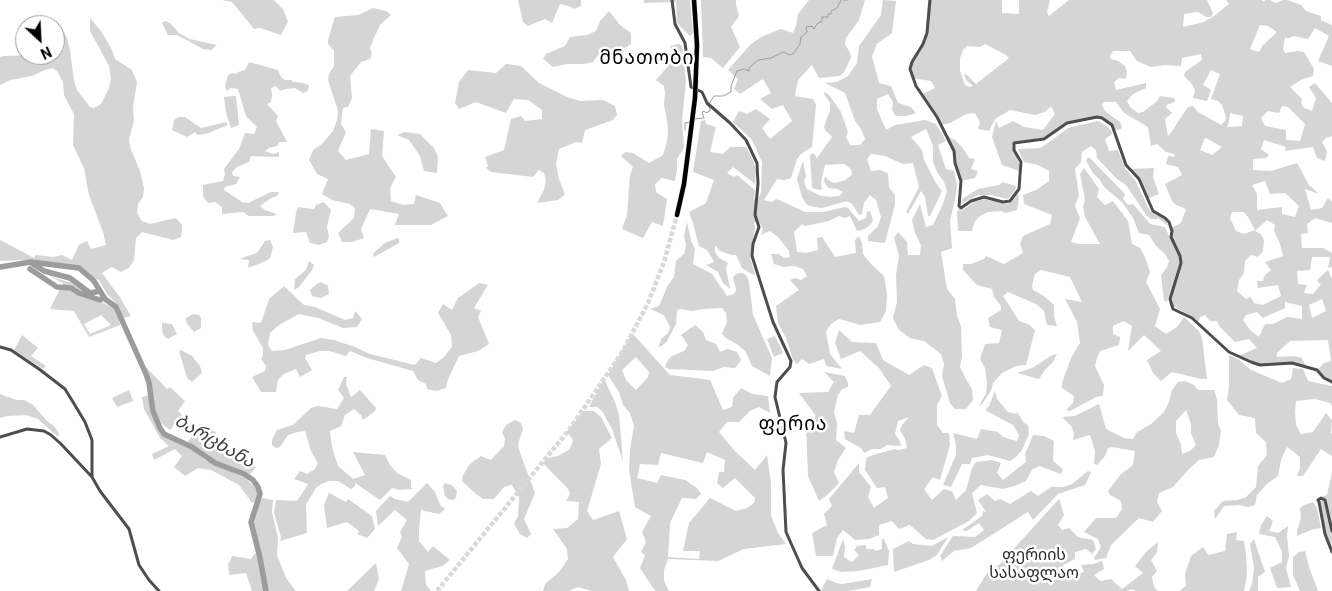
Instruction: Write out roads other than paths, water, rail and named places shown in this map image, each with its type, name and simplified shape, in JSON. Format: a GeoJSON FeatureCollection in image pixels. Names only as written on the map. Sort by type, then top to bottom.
{"type":"FeatureCollection","features":[{"type":"Feature","properties":{"kind":"highway"},"geometry":{"type":"LineString","coordinates":[[677,215],[684,184],[695,98],[697,45],[694,0]]}},
{"type":"Feature","properties":{"kind":"street"},"geometry":{"type":"LineString","coordinates":[[672,0],[675,24],[685,43],[691,87],[702,92],[709,105],[746,140],[756,163],[758,184],[755,215],[759,227],[753,244],[752,256],[773,322],[791,361],[790,367],[776,382],[775,397],[786,442],[783,470],[786,532],[802,568],[819,591]]}},
{"type":"Feature","properties":{"kind":"street"},"geometry":{"type":"LineString","coordinates":[[930,0],[927,33],[910,69],[916,86],[937,116],[954,151],[961,180],[959,206],[961,208],[971,200],[984,197],[1007,202],[1019,189],[1021,162],[1014,150],[1014,143],[1044,140],[1067,122],[1097,117],[1108,121],[1115,130],[1126,165],[1139,179],[1153,211],[1169,222],[1181,263],[1170,299],[1173,308],[1192,318],[1229,352],[1260,365],[1292,363],[1317,370],[1324,378],[1332,382]]}},
{"type":"Feature","properties":{"kind":"street"},"geometry":{"type":"LineString","coordinates":[[0,347],[39,368],[65,389],[85,422],[92,440],[92,477]]}},
{"type":"Feature","properties":{"kind":"street"},"geometry":{"type":"LineString","coordinates":[[0,437],[27,429],[44,431],[61,444],[92,477],[100,491],[129,529],[139,565],[159,591]]}},
{"type":"Feature","properties":{"kind":"street"},"geometry":{"type":"LineString","coordinates":[[1332,531],[1325,500],[1321,498],[1318,502],[1325,534],[1332,552]]}},
{"type":"Feature","properties":{"kind":"waterway"},"geometry":{"type":"LineString","coordinates":[[709,104],[714,96],[723,96],[731,92],[731,86],[737,71],[744,69],[749,71],[749,68],[758,60],[771,58],[783,52],[790,55],[794,53],[800,44],[801,37],[807,32],[806,27],[812,26],[814,29],[822,21],[822,17],[828,17],[828,14],[831,14],[831,11],[837,8],[841,0]]}},
{"type":"Feature","properties":{"kind":"waterway"},"geometry":{"type":"LineString","coordinates":[[843,0],[848,0]]}},
{"type":"Feature","properties":{"kind":"waterway"},"geometry":{"type":"LineString","coordinates":[[694,119],[704,118],[702,112],[710,111],[706,104]]}},
{"type":"Feature","properties":{"kind":"waterway"},"geometry":{"type":"LineString","coordinates":[[685,130],[685,123],[691,122]]}},
{"type":"Feature","properties":{"kind":"waterway","name":"ბარცხანა"},"geometry":{"type":"LineString","coordinates":[[0,267],[31,262],[79,268],[94,281],[105,299],[116,307],[146,374],[153,411],[164,434],[192,447],[215,463],[244,474],[253,480],[258,487],[260,494],[251,522],[266,591]]}},
{"type":"Feature","properties":{"kind":"waterway","name":"ბარცხანა"},"geometry":{"type":"LineString","coordinates":[[33,264],[44,271],[70,278],[90,293],[100,291]]}},
{"type":"Feature","properties":{"kind":"waterway","name":"ბარცხანა"},"geometry":{"type":"LineString","coordinates":[[30,269],[57,287],[71,288],[79,293],[100,300],[104,297]]}},
{"type":"Feature","properties":{"kind":"tunnel"},"geometry":{"type":"LineString","coordinates":[[437,591],[569,430],[623,351],[648,303],[664,262],[677,215]]}},
{"type":"Feature","properties":{"kind":"district","name":"მნათობი"},"geometry":{"type":"Point","coordinates":[647,59]}},
{"type":"Feature","properties":{"kind":"district","name":"ფერია"},"geometry":{"type":"Point","coordinates":[793,425]}},
{"type":"Feature","properties":{"kind":"park label","name":"ფერიის სასაფლაო"},"geometry":{"type":"Point","coordinates":[1034,565]}}]}
